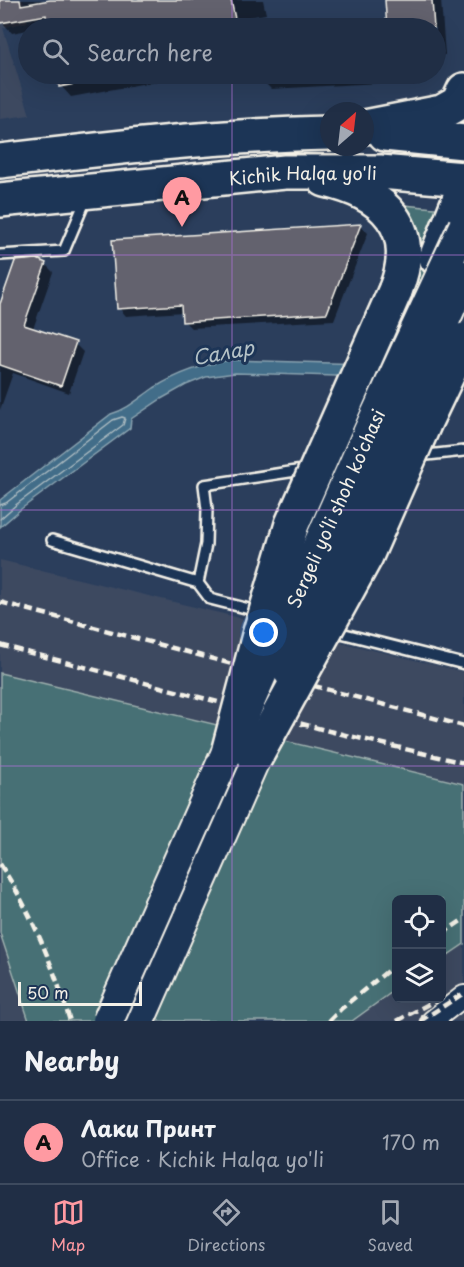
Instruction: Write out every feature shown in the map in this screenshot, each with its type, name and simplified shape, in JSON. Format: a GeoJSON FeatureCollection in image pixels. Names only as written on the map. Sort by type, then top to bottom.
{"type":"FeatureCollection","features":[{"type":"Feature","properties":{"kind":"highway"},"geometry":{"type":"LineString","coordinates":[[374,126],[446,111],[458,104],[464,90]]}},
{"type":"Feature","properties":{"kind":"highway"},"geometry":{"type":"LineString","coordinates":[[0,161],[100,149],[282,134],[320,133]]}},
{"type":"Feature","properties":{"kind":"highway"},"geometry":{"type":"LineString","coordinates":[[374,133],[464,142]]}},
{"type":"Feature","properties":{"kind":"highway"},"geometry":{"type":"LineString","coordinates":[[242,754],[258,639],[292,524],[395,291],[403,266],[404,245],[398,227],[388,210],[369,196],[344,184],[285,172]]}},
{"type":"Feature","properties":{"kind":"highway","name":"Kichik Halqa yo'li"},"geometry":{"type":"LineString","coordinates":[[0,200],[285,172],[380,172],[464,179]]}},
{"type":"Feature","properties":{"kind":"highway"},"geometry":{"type":"LineString","coordinates":[[376,413],[464,188]]}},
{"type":"Feature","properties":{"kind":"highway"},"geometry":{"type":"LineString","coordinates":[[242,754],[366,556],[464,340]]}},
{"type":"Feature","properties":{"kind":"main road","name":"Sergeli yo‘li shoh ko‘chasi"},"geometry":{"type":"LineString","coordinates":[[139,1021],[376,413],[464,226]]}},
{"type":"Feature","properties":{"kind":"main road","name":"Sergeli yo‘li shoh ko‘chasi"},"geometry":{"type":"LineString","coordinates":[[108,1021],[301,642],[464,276]]}},
{"type":"Feature","properties":{"kind":"street"},"geometry":{"type":"LineString","coordinates":[[432,1021],[464,996]]}},
{"type":"Feature","properties":{"kind":"lane"},"geometry":{"type":"LineString","coordinates":[[0,255],[64,251],[89,190]]}},
{"type":"Feature","properties":{"kind":"lane"},"geometry":{"type":"LineString","coordinates":[[347,465],[464,451]]}},
{"type":"Feature","properties":{"kind":"lane"},"geometry":{"type":"LineString","coordinates":[[198,582],[206,544],[207,509],[204,485],[324,468]]}},
{"type":"Feature","properties":{"kind":"lane"},"geometry":{"type":"LineString","coordinates":[[52,540],[198,582],[210,599],[291,620]]}},
{"type":"Feature","properties":{"kind":"lane"},"geometry":{"type":"LineString","coordinates":[[302,623],[464,664]]}},
{"type":"Feature","properties":{"kind":"shaded area"},"geometry":{"type":"Polygon","coordinates":[[[0,0],[23,0],[27,18],[18,18],[18,24],[3,28],[18,76],[18,84],[20,84],[30,115],[0,119],[0,0]]]}},
{"type":"Feature","properties":{"kind":"shaded area"},"geometry":{"type":"Polygon","coordinates":[[[0,560],[464,672],[464,784],[0,673],[0,560]]]}},
{"type":"Feature","properties":{"kind":"shaded area"},"geometry":{"type":"Polygon","coordinates":[[[0,933],[29,1021],[0,1021],[0,933]]]}},
{"type":"Feature","properties":{"kind":"shaded area"},"geometry":{"type":"Polygon","coordinates":[[[464,944],[464,1021],[352,1021],[392,992],[392,1003],[446,1003],[446,956],[464,944]]]}},
{"type":"Feature","properties":{"kind":"green space"},"geometry":{"type":"Polygon","coordinates":[[[404,205],[464,211],[464,315],[461,321],[407,296],[410,217],[404,205]]]}},
{"type":"Feature","properties":{"kind":"green space"},"geometry":{"type":"Polygon","coordinates":[[[0,673],[464,784],[464,944],[446,956],[446,895],[392,895],[392,992],[352,1021],[29,1021],[0,933],[0,673]]]}},
{"type":"Feature","properties":{"kind":"water","name":"Салар"},"geometry":{"type":"Polygon","coordinates":[[[232,360],[464,367],[464,380],[235,373],[206,377],[161,399],[131,419],[130,428],[0,527],[0,500],[111,414],[182,374],[211,364],[232,360]]]}},
{"type":"Feature","properties":{"kind":"building"},"geometry":{"type":"Polygon","coordinates":[[[0,0],[20,0],[21,5],[50,0],[231,0],[235,18],[46,18],[46,15],[18,18],[18,20],[0,23],[0,0]]]}},
{"type":"Feature","properties":{"kind":"building"},"geometry":{"type":"Polygon","coordinates":[[[385,0],[432,0],[433,18],[386,18],[385,0]]]}},
{"type":"Feature","properties":{"kind":"building"},"geometry":{"type":"Polygon","coordinates":[[[59,84],[75,84],[59,87],[59,84]]]}},
{"type":"Feature","properties":{"kind":"building"},"geometry":{"type":"Polygon","coordinates":[[[361,224],[327,313],[182,322],[181,305],[117,309],[112,240],[361,224]]]}},
{"type":"Feature","properties":{"kind":"building"},"geometry":{"type":"Polygon","coordinates":[[[37,259],[46,263],[24,325],[76,342],[61,386],[0,365],[0,304],[15,261],[37,259]]]}},
{"type":"Feature","properties":{"kind":"railway"},"geometry":{"type":"LineString","coordinates":[[0,602],[464,726]]}},
{"type":"Feature","properties":{"kind":"railway"},"geometry":{"type":"LineString","coordinates":[[0,645],[329,731],[464,763]]}},
{"type":"Feature","properties":{"kind":"railway"},"geometry":{"type":"LineString","coordinates":[[0,864],[41,940],[70,1021]]}},
{"type":"Feature","properties":{"kind":"railway"},"geometry":{"type":"LineString","coordinates":[[446,931],[464,919]]}},
{"type":"Feature","properties":{"kind":"railway"},"geometry":{"type":"LineString","coordinates":[[329,1021],[392,967]]}},
{"type":"Feature","properties":{"kind":"railway"},"geometry":{"type":"LineString","coordinates":[[420,1021],[464,993]]}},
{"type":"Feature","properties":{"kind":"railway"},"geometry":{"type":"LineString","coordinates":[[397,1021],[431,1003]]}},
{"type":"Feature","properties":{"kind":"place","name":"Лаки Принт"},"geometry":{"type":"Point","coordinates":[182,227]}}]}
